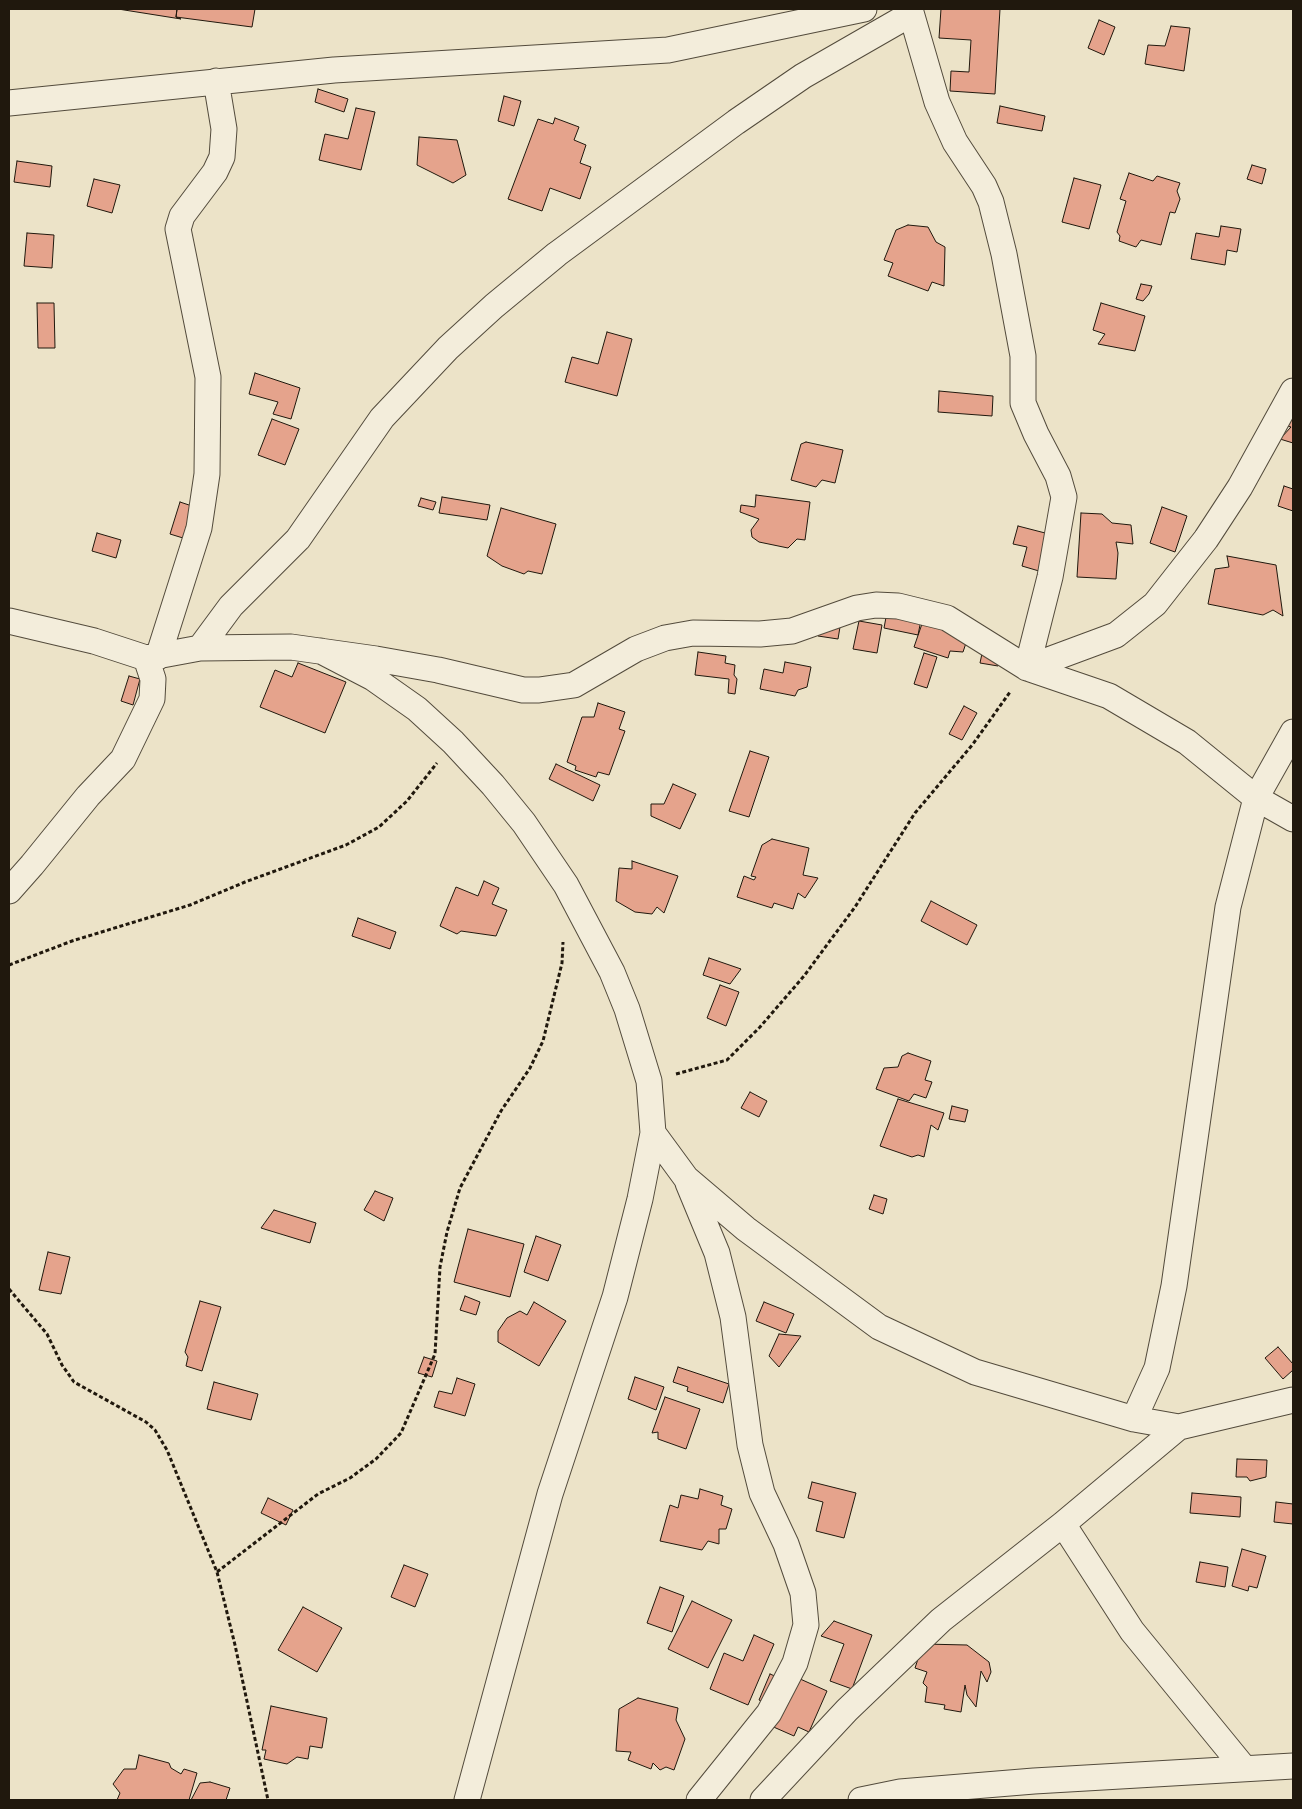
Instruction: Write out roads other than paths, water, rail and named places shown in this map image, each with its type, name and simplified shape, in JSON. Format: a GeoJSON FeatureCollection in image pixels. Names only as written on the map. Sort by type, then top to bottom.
{"type":"FeatureCollection","features":[{"type":"Feature","properties":{"kind":"street"},"geometry":{"type":"LineString","coordinates":[[9,103],[334,70],[668,50],[864,9]]}},
{"type":"Feature","properties":{"kind":"street"},"geometry":{"type":"LineString","coordinates":[[200,648],[231,606],[298,539],[382,418],[448,348],[494,306],[557,254],[736,122],[803,76],[910,11],[918,30],[937,102],[955,142],[984,186],[991,202],[1004,254],[1023,356],[1023,403],[1036,434],[1058,476],[1064,497],[1050,577],[1027,668]]}},
{"type":"Feature","properties":{"kind":"street"},"geometry":{"type":"LineString","coordinates":[[9,891],[32,866],[88,796],[123,759],[152,699],[152,657],[199,528],[207,474],[208,377],[178,229],[182,216],[215,172],[222,157],[224,128],[216,81]]}},
{"type":"Feature","properties":{"kind":"street"},"geometry":{"type":"LineString","coordinates":[[1027,668],[1116,635],[1156,604],[1206,538],[1240,487],[1293,391]]}},
{"type":"Feature","properties":{"kind":"street"},"geometry":{"type":"LineString","coordinates":[[9,621],[152,657],[200,648],[291,647],[438,670],[523,690],[539,690],[574,685],[636,649],[665,638],[693,633],[760,634],[792,631],[857,608],[876,605],[898,606],[948,618],[1027,668],[1108,696],[1187,742],[1256,798],[1293,818]]}},
{"type":"Feature","properties":{"kind":"street"},"geometry":{"type":"LineString","coordinates":[[321,651],[373,678],[417,709],[453,742],[499,792],[566,885],[612,972],[627,1009],[649,1081],[653,1133],[640,1199],[615,1297],[550,1494],[489,1711],[467,1800]]}},
{"type":"Feature","properties":{"kind":"street"},"geometry":{"type":"LineString","coordinates":[[1134,1419],[1157,1368],[1172,1296],[1228,907],[1256,798],[1293,732]]}},
{"type":"Feature","properties":{"kind":"street"},"geometry":{"type":"LineString","coordinates":[[653,1133],[686,1178],[746,1229],[879,1327],[975,1372],[1134,1419],[1179,1427],[1293,1400]]}},
{"type":"Feature","properties":{"kind":"street"},"geometry":{"type":"LineString","coordinates":[[686,1178],[717,1253],[734,1317],[750,1445],[762,1493],[786,1544],[802,1593],[806,1625],[795,1663],[769,1713],[699,1800]]}},
{"type":"Feature","properties":{"kind":"street"},"geometry":{"type":"LineString","coordinates":[[763,1800],[847,1710],[941,1620],[1063,1524],[1179,1427]]}},
{"type":"Feature","properties":{"kind":"street"},"geometry":{"type":"LineString","coordinates":[[1063,1524],[1132,1631],[1244,1768]]}},
{"type":"Feature","properties":{"kind":"street"},"geometry":{"type":"LineString","coordinates":[[861,1800],[900,1792],[1024,1782],[1293,1766]]}}]}
